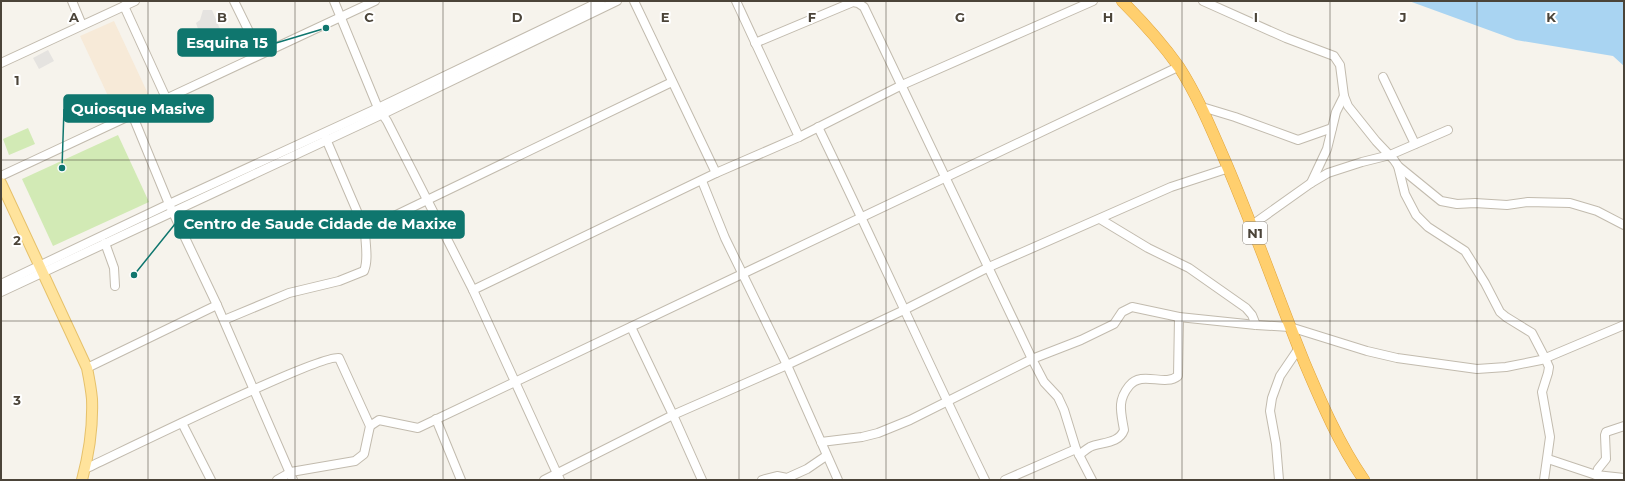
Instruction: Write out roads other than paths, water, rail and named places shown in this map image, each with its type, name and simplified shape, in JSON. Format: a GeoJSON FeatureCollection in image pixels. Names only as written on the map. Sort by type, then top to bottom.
{"type":"FeatureCollection","features":[{"type":"Feature","properties":{"kind":"highway","name":"N1"},"geometry":{"type":"LineString","coordinates":[[1122,1],[1155,36],[1178,67],[1202,107],[1229,168],[1290,327],[1328,419],[1364,480]]}},
{"type":"Feature","properties":{"kind":"main road"},"geometry":{"type":"LineString","coordinates":[[1,183],[87,368],[92,399],[90,437],[82,480]]}},
{"type":"Feature","properties":{"kind":"street"},"geometry":{"type":"LineString","coordinates":[[72,1],[82,25]]}},
{"type":"Feature","properties":{"kind":"street"},"geometry":{"type":"LineString","coordinates":[[1,63],[135,1]]}},
{"type":"Feature","properties":{"kind":"street"},"geometry":{"type":"LineString","coordinates":[[234,1],[260,54]]}},
{"type":"Feature","properties":{"kind":"street"},"geometry":{"type":"LineString","coordinates":[[334,1],[343,16],[383,112],[472,290],[559,477]]}},
{"type":"Feature","properties":{"kind":"street"},"geometry":{"type":"LineString","coordinates":[[340,1],[343,16]]}},
{"type":"Feature","properties":{"kind":"street"},"geometry":{"type":"LineString","coordinates":[[1,176],[375,1]]}},
{"type":"Feature","properties":{"kind":"street"},"geometry":{"type":"LineString","coordinates":[[1,292],[42,269],[171,207],[383,112],[601,1]]}},
{"type":"Feature","properties":{"kind":"street"},"geometry":{"type":"LineString","coordinates":[[1,284],[105,243],[171,207],[326,140],[616,1]]}},
{"type":"Feature","properties":{"kind":"street"},"geometry":{"type":"LineString","coordinates":[[634,1],[716,173]]}},
{"type":"Feature","properties":{"kind":"street"},"geometry":{"type":"LineString","coordinates":[[736,1],[799,136]]}},
{"type":"Feature","properties":{"kind":"street"},"geometry":{"type":"LineString","coordinates":[[472,290],[716,173],[818,127],[902,85],[1093,1]]}},
{"type":"Feature","properties":{"kind":"street"},"geometry":{"type":"LineString","coordinates":[[1203,1],[1286,38],[1334,56],[1340,65],[1344,96],[1348,106],[1398,166],[1441,201],[1456,204],[1474,203],[1507,205],[1528,202],[1570,203],[1597,211],[1624,225]]}},
{"type":"Feature","properties":{"kind":"street"},"geometry":{"type":"LineString","coordinates":[[755,43],[853,2],[864,7],[1032,359],[1044,382],[1058,397],[1064,410],[1077,452],[1092,480]]}},
{"type":"Feature","properties":{"kind":"street"},"geometry":{"type":"LineString","coordinates":[[124,6],[166,98]]}},
{"type":"Feature","properties":{"kind":"street"},"geometry":{"type":"LineString","coordinates":[[370,426],[379,420],[418,428],[1178,67]]}},
{"type":"Feature","properties":{"kind":"street"},"geometry":{"type":"LineString","coordinates":[[1383,77],[1415,144]]}},
{"type":"Feature","properties":{"kind":"street"},"geometry":{"type":"LineString","coordinates":[[365,230],[672,82]]}},
{"type":"Feature","properties":{"kind":"street"},"geometry":{"type":"LineString","coordinates":[[1311,183],[1327,149],[1336,112],[1344,96]]}},
{"type":"Feature","properties":{"kind":"street"},"geometry":{"type":"LineString","coordinates":[[1202,107],[1235,117],[1298,140],[1332,128]]}},
{"type":"Feature","properties":{"kind":"street"},"geometry":{"type":"LineString","coordinates":[[132,114],[171,207],[218,305],[292,476]]}},
{"type":"Feature","properties":{"kind":"street"},"geometry":{"type":"LineString","coordinates":[[818,127],[862,218],[946,401],[985,480]]}},
{"type":"Feature","properties":{"kind":"street"},"geometry":{"type":"LineString","coordinates":[[1252,225],[1311,183],[1328,173],[1340,168],[1390,155],[1448,130]]}},
{"type":"Feature","properties":{"kind":"street"},"geometry":{"type":"LineString","coordinates":[[224,320],[289,293],[339,281],[364,270],[367,264],[365,230],[326,140]]}},
{"type":"Feature","properties":{"kind":"street"},"geometry":{"type":"LineString","coordinates":[[1398,166],[1405,194],[1416,215],[1428,227],[1465,252],[1485,283],[1500,312],[1510,320],[1532,332],[1546,358],[1549,367],[1542,392],[1550,437],[1544,480]]}},
{"type":"Feature","properties":{"kind":"street"},"geometry":{"type":"LineString","coordinates":[[544,480],[559,477],[673,415],[787,365],[904,310],[989,267],[1171,187],[1229,168]]}},
{"type":"Feature","properties":{"kind":"street"},"geometry":{"type":"LineString","coordinates":[[702,181],[742,275],[787,365],[826,456],[838,480]]}},
{"type":"Feature","properties":{"kind":"street"},"geometry":{"type":"LineString","coordinates":[[1100,219],[1148,248],[1189,268],[1246,308],[1252,315],[1256,325]]}},
{"type":"Feature","properties":{"kind":"street"},"geometry":{"type":"LineString","coordinates":[[105,243],[114,268],[115,286]]}},
{"type":"Feature","properties":{"kind":"street"},"geometry":{"type":"LineString","coordinates":[[87,368],[218,305]]}},
{"type":"Feature","properties":{"kind":"street"},"geometry":{"type":"LineString","coordinates":[[821,442],[862,437],[910,420],[1032,359],[1081,340],[1114,324],[1122,312],[1132,306],[1179,317],[1290,327],[1368,351],[1397,358],[1477,369],[1523,364],[1546,358],[1624,325]]}},
{"type":"Feature","properties":{"kind":"street"},"geometry":{"type":"LineString","coordinates":[[1005,480],[1090,447],[1113,441],[1122,434],[1124,430],[1120,404],[1125,392],[1133,381],[1143,378],[1163,379],[1175,378],[1178,376],[1179,317]]}},
{"type":"Feature","properties":{"kind":"street"},"geometry":{"type":"LineString","coordinates":[[631,327],[702,480]]}},
{"type":"Feature","properties":{"kind":"street"},"geometry":{"type":"LineString","coordinates":[[1279,480],[1276,444],[1270,411],[1274,388],[1280,376],[1299,348]]}},
{"type":"Feature","properties":{"kind":"street"},"geometry":{"type":"LineString","coordinates":[[85,469],[254,389],[336,357],[341,360],[370,426],[366,450],[362,456],[355,461],[277,480]]}},
{"type":"Feature","properties":{"kind":"street"},"geometry":{"type":"LineString","coordinates":[[436,419],[461,480]]}},
{"type":"Feature","properties":{"kind":"street"},"geometry":{"type":"LineString","coordinates":[[182,423],[211,480]]}},
{"type":"Feature","properties":{"kind":"street"},"geometry":{"type":"LineString","coordinates":[[1596,475],[1598,469],[1606,459],[1606,432],[1624,426]]}},
{"type":"Feature","properties":{"kind":"street"},"geometry":{"type":"LineString","coordinates":[[762,480],[777,476],[787,478],[808,469],[826,456]]}},
{"type":"Feature","properties":{"kind":"street"},"geometry":{"type":"LineString","coordinates":[[1548,459],[1596,475],[1624,478]]}},
{"type":"Feature","properties":{"kind":"water"},"geometry":{"type":"Polygon","coordinates":[[[1409,1],[1624,1],[1624,66],[1613,56],[1516,40],[1409,1]]]}},
{"type":"Feature","properties":{"kind":"place","name":"Esquina 15"},"geometry":{"type":"Point","coordinates":[326,28]}},
{"type":"Feature","properties":{"kind":"place","name":"Quiosque Masive"},"geometry":{"type":"Point","coordinates":[62,168]}},
{"type":"Feature","properties":{"kind":"place","name":"Centro de Saude Cidade de Maxixe"},"geometry":{"type":"Point","coordinates":[134,275]}}]}
